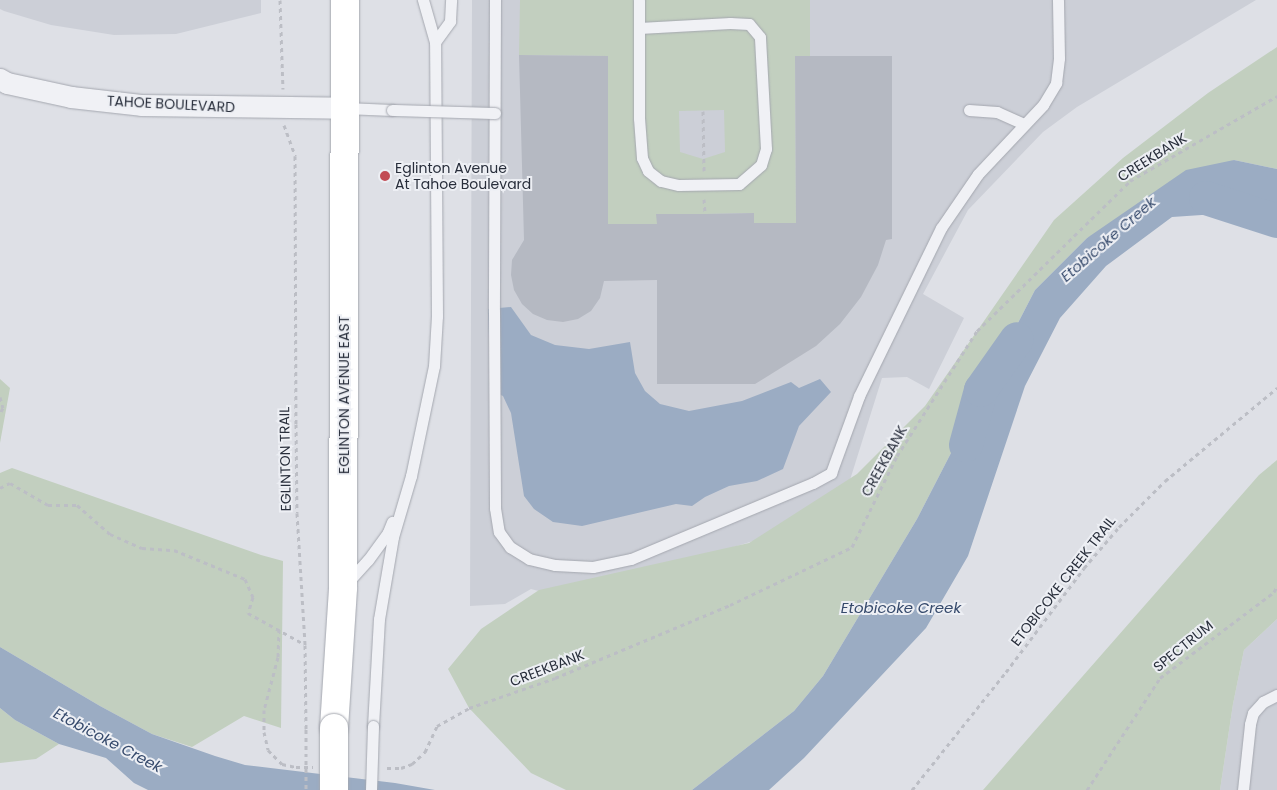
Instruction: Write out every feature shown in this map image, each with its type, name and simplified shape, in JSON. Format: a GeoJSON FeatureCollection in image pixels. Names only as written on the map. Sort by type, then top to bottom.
{"type":"FeatureCollection","features":[{"type":"Feature","properties":{"kind":"main road","name":"EGLINTON AVENUE EAST"},"geometry":{"type":"LineString","coordinates":[[334,790],[334,728],[343,587],[345,0]]}},
{"type":"Feature","properties":{"kind":"street","name":"TAHOE BOULEVARD"},"geometry":{"type":"LineString","coordinates":[[0,79],[7,83],[71,97],[141,105],[345,108]]}},
{"type":"Feature","properties":{"kind":"lane"},"geometry":{"type":"LineString","coordinates":[[370,790],[379,619],[393,537],[411,476],[434,366],[438,316],[435,42],[423,0]]}},
{"type":"Feature","properties":{"kind":"lane"},"geometry":{"type":"LineString","coordinates":[[435,42],[450,21],[451,0]]}},
{"type":"Feature","properties":{"kind":"lane"},"geometry":{"type":"LineString","coordinates":[[495,0],[495,488],[499,532],[510,547],[529,559],[555,565],[593,567],[632,558],[813,483],[831,472],[858,396],[941,228],[978,174],[1043,105],[1056,83],[1059,58],[1058,0]]}},
{"type":"Feature","properties":{"kind":"lane"},"geometry":{"type":"LineString","coordinates":[[639,0],[639,28],[639,118],[642,158],[648,171],[661,181],[679,185],[739,184],[761,165],[766,149],[760,37],[749,24],[730,23],[639,28]]}},
{"type":"Feature","properties":{"kind":"lane"},"geometry":{"type":"LineString","coordinates":[[345,108],[495,113]]}},
{"type":"Feature","properties":{"kind":"lane"},"geometry":{"type":"LineString","coordinates":[[969,110],[997,112],[1024,124]]}},
{"type":"Feature","properties":{"kind":"lane"},"geometry":{"type":"LineString","coordinates":[[343,587],[368,560],[388,532],[411,476]]}},
{"type":"Feature","properties":{"kind":"lane"},"geometry":{"type":"LineString","coordinates":[[1243,790],[1250,724],[1253,714],[1263,702],[1277,695]]}},
{"type":"Feature","properties":{"kind":"path"},"geometry":{"type":"LineString","coordinates":[[280,0],[282,62]]}},
{"type":"Feature","properties":{"kind":"path","name":"CREEKBANK"},"geometry":{"type":"LineString","coordinates":[[438,726],[469,708],[555,678],[730,605],[852,547],[897,456],[977,330],[1130,181],[1277,96]]}},
{"type":"Feature","properties":{"kind":"path"},"geometry":{"type":"LineString","coordinates":[[703,111],[704,153]]}},
{"type":"Feature","properties":{"kind":"path","name":"EGLINTON TRAIL"},"geometry":{"type":"LineString","coordinates":[[284,130],[295,156],[297,504],[305,644],[306,790]]}},
{"type":"Feature","properties":{"kind":"path","name":"ETOBICOKE CREEK TRAIL"},"geometry":{"type":"LineString","coordinates":[[912,790],[1006,672],[1084,568],[1119,527],[1165,481],[1277,388]]}},
{"type":"Feature","properties":{"kind":"path"},"geometry":{"type":"LineString","coordinates":[[0,397],[3,408],[0,413]]}},
{"type":"Feature","properties":{"kind":"path"},"geometry":{"type":"LineString","coordinates":[[0,488],[10,483],[48,505],[77,505],[110,534],[142,548],[174,550],[245,579],[253,597],[248,613],[305,644]]}},
{"type":"Feature","properties":{"kind":"path","name":"SPECTRUM"},"geometry":{"type":"LineString","coordinates":[[1086,790],[1160,678],[1274,592],[1277,586]]}},
{"type":"Feature","properties":{"kind":"path"},"geometry":{"type":"LineString","coordinates":[[279,630],[278,657],[264,710],[264,732],[268,750],[282,764]]}},
{"type":"Feature","properties":{"kind":"shaded area"},"geometry":{"type":"Polygon","coordinates":[[[0,0],[261,0],[261,13],[176,34],[114,35],[51,25],[4,11],[0,9],[0,0]]]}},
{"type":"Feature","properties":{"kind":"shaded area"},"geometry":{"type":"Polygon","coordinates":[[[472,0],[1256,0],[1077,107],[1043,132],[968,210],[923,294],[964,318],[929,389],[907,377],[882,378],[839,515],[565,598],[531,589],[505,604],[470,606],[472,0]]]}},
{"type":"Feature","properties":{"kind":"shaded area"},"geometry":{"type":"Polygon","coordinates":[[[1277,619],[1277,790],[1220,790],[1233,704],[1244,650],[1277,619]]]}},
{"type":"Feature","properties":{"kind":"green space"},"geometry":{"type":"Polygon","coordinates":[[[520,0],[810,0],[810,56],[795,56],[796,223],[754,223],[754,213],[657,214],[657,224],[608,224],[608,56],[519,55],[520,0]],[[724,110],[679,111],[680,152],[703,159],[725,152],[724,110]]]}},
{"type":"Feature","properties":{"kind":"green space"},"geometry":{"type":"Polygon","coordinates":[[[1277,47],[1277,169],[1234,160],[1087,238],[1035,290],[917,519],[823,676],[794,711],[692,790],[566,790],[531,773],[469,708],[448,669],[481,629],[539,590],[749,543],[857,474],[925,406],[1054,220],[1123,158],[1208,93],[1277,47]]]}},
{"type":"Feature","properties":{"kind":"green space"},"geometry":{"type":"Polygon","coordinates":[[[0,379],[10,388],[0,443],[0,379]]]}},
{"type":"Feature","properties":{"kind":"green space"},"geometry":{"type":"Polygon","coordinates":[[[1277,460],[1277,619],[1244,650],[1233,704],[1220,790],[983,790],[1259,475],[1277,460]]]}},
{"type":"Feature","properties":{"kind":"green space"},"geometry":{"type":"Polygon","coordinates":[[[12,468],[283,561],[281,728],[244,716],[192,747],[152,734],[100,706],[0,647],[0,473],[12,468]]]}},
{"type":"Feature","properties":{"kind":"green space"},"geometry":{"type":"Polygon","coordinates":[[[0,708],[15,720],[59,744],[36,759],[0,763],[0,708]]]}},
{"type":"Feature","properties":{"kind":"water","name":"Etobicoke Creek"},"geometry":{"type":"Polygon","coordinates":[[[1234,160],[1277,169],[1277,213],[1261,211],[1172,217],[1106,266],[1060,318],[1025,386],[968,556],[926,628],[804,758],[769,790],[692,790],[794,711],[823,676],[917,519],[1035,290],[1087,238],[1186,170],[1234,160]]]}},
{"type":"Feature","properties":{"kind":"water"},"geometry":{"type":"Polygon","coordinates":[[[511,307],[531,335],[555,345],[589,349],[630,342],[635,373],[645,391],[660,404],[689,411],[742,401],[791,382],[799,388],[820,379],[831,392],[799,426],[783,469],[757,481],[729,486],[705,497],[692,506],[676,504],[582,526],[553,522],[534,509],[524,496],[511,413],[503,396],[491,391],[488,309],[511,307]]]}},
{"type":"Feature","properties":{"kind":"water","name":"Etobicoke Creek"},"geometry":{"type":"Polygon","coordinates":[[[0,647],[100,706],[152,734],[215,756],[245,765],[395,783],[435,790],[148,790],[134,783],[106,758],[59,744],[15,720],[0,708],[0,647]]]}},
{"type":"Feature","properties":{"kind":"building"},"geometry":{"type":"Polygon","coordinates":[[[519,55],[608,56],[608,224],[657,224],[656,214],[754,213],[754,223],[796,223],[795,56],[892,56],[892,239],[886,240],[878,265],[861,297],[840,324],[816,346],[755,384],[657,384],[657,280],[604,281],[600,298],[591,311],[578,319],[563,322],[547,320],[533,314],[522,304],[514,290],[511,275],[512,260],[524,240],[519,55]]]}},
{"type":"Feature","properties":{"kind":"waterway","name":"Etobicoke Creek"},"geometry":{"type":"LineString","coordinates":[[1206,198],[1277,221]]}},
{"type":"Feature","properties":{"kind":"waterway","name":"Etobicoke Creek"},"geometry":{"type":"LineString","coordinates":[[966,445],[981,390],[1017,339]]}},
{"type":"Feature","properties":{"kind":"place","name":"Eglinton Avenue At Tahoe Boulevard"},"geometry":{"type":"Point","coordinates":[385,176]}}]}
